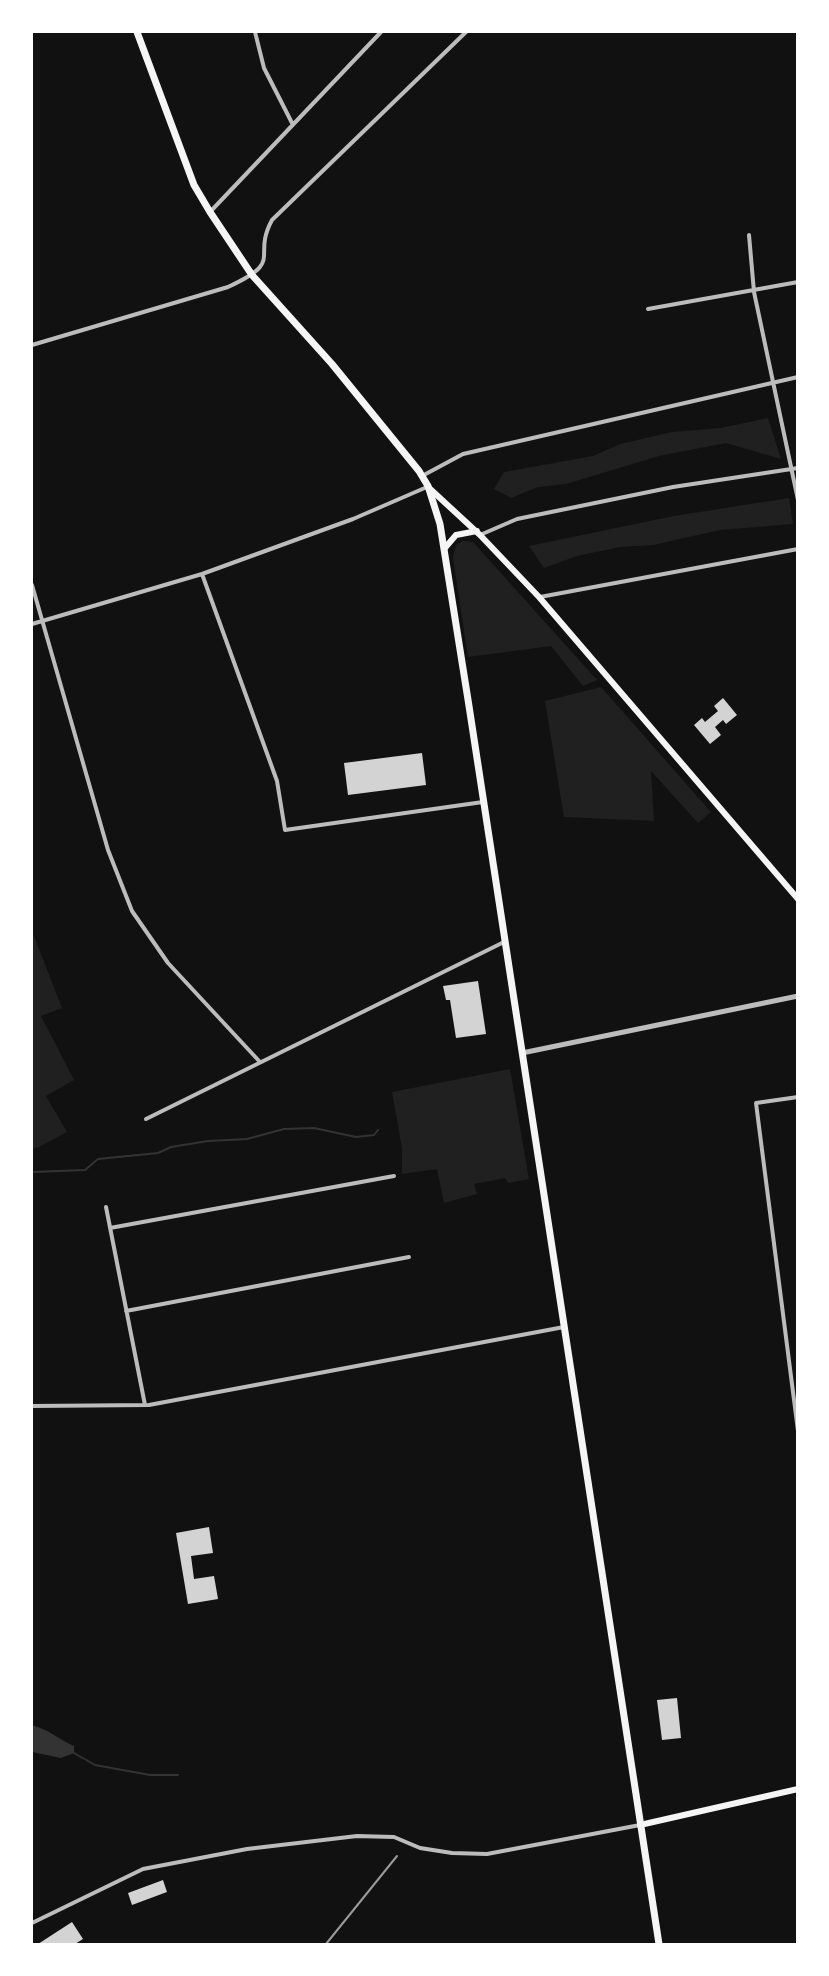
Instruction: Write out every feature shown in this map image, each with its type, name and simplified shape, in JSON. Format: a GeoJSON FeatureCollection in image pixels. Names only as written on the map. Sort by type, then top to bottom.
{"type":"FeatureCollection","features":[{"type":"Feature","properties":{"kind":"highway"},"geometry":{"type":"LineString","coordinates":[[137,32],[194,185],[210,212],[252,275],[332,364],[422,476],[428,486],[440,524],[659,1944]]}},
{"type":"Feature","properties":{"kind":"main road"},"geometry":{"type":"LineString","coordinates":[[428,486],[478,533],[539,597],[798,898]]}},
{"type":"Feature","properties":{"kind":"main road"},"geometry":{"type":"LineString","coordinates":[[444,550],[456,535],[478,533]]}},
{"type":"Feature","properties":{"kind":"main road"},"geometry":{"type":"LineString","coordinates":[[640,1825],[798,1789]]}},
{"type":"Feature","properties":{"kind":"street"},"geometry":{"type":"LineString","coordinates":[[255,32],[264,68],[292,123]]}},
{"type":"Feature","properties":{"kind":"street"},"geometry":{"type":"LineString","coordinates":[[210,212],[292,123],[381,32]]}},
{"type":"Feature","properties":{"kind":"street"},"geometry":{"type":"LineString","coordinates":[[32,345],[228,287],[252,275],[263,265],[266,257],[265,233],[272,220],[466,32]]}},
{"type":"Feature","properties":{"kind":"street"},"geometry":{"type":"LineString","coordinates":[[749,235],[754,292],[798,500]]}},
{"type":"Feature","properties":{"kind":"street"},"geometry":{"type":"LineString","coordinates":[[648,309],[754,292],[798,282]]}},
{"type":"Feature","properties":{"kind":"street"},"geometry":{"type":"LineString","coordinates":[[422,476],[463,454],[798,377]]}},
{"type":"Feature","properties":{"kind":"street"},"geometry":{"type":"LineString","coordinates":[[478,533],[517,519],[694,484],[798,468]]}},
{"type":"Feature","properties":{"kind":"street"},"geometry":{"type":"LineString","coordinates":[[32,624],[202,574],[353,519],[428,486]]}},
{"type":"Feature","properties":{"kind":"street"},"geometry":{"type":"LineString","coordinates":[[539,597],[798,549]]}},
{"type":"Feature","properties":{"kind":"street"},"geometry":{"type":"LineString","coordinates":[[202,574],[277,781],[285,830],[483,802]]}},
{"type":"Feature","properties":{"kind":"street"},"geometry":{"type":"LineString","coordinates":[[32,585],[108,850],[132,911],[168,963],[260,1062]]}},
{"type":"Feature","properties":{"kind":"street"},"geometry":{"type":"LineString","coordinates":[[146,1119],[505,942]]}},
{"type":"Feature","properties":{"kind":"street"},"geometry":{"type":"LineString","coordinates":[[522,1053],[798,996]]}},
{"type":"Feature","properties":{"kind":"street"},"geometry":{"type":"LineString","coordinates":[[798,1097],[756,1103],[798,1431]]}},
{"type":"Feature","properties":{"kind":"street"},"geometry":{"type":"LineString","coordinates":[[110,1228],[394,1176]]}},
{"type":"Feature","properties":{"kind":"street"},"geometry":{"type":"LineString","coordinates":[[106,1207],[145,1405]]}},
{"type":"Feature","properties":{"kind":"street"},"geometry":{"type":"LineString","coordinates":[[126,1311],[409,1257]]}},
{"type":"Feature","properties":{"kind":"street"},"geometry":{"type":"LineString","coordinates":[[32,1406],[145,1405],[565,1327]]}},
{"type":"Feature","properties":{"kind":"street"},"geometry":{"type":"LineString","coordinates":[[32,1923],[143,1869],[247,1849],[357,1836],[394,1837],[420,1848],[452,1853],[487,1854],[640,1825]]}},
{"type":"Feature","properties":{"kind":"shaded area"},"geometry":{"type":"Polygon","coordinates":[[[768,418],[781,459],[726,443],[659,456],[566,484],[538,487],[511,498],[494,489],[504,472],[593,456],[620,444],[672,432],[721,428],[768,418]]]}},
{"type":"Feature","properties":{"kind":"shaded area"},"geometry":{"type":"Polygon","coordinates":[[[789,498],[793,524],[720,530],[653,545],[620,547],[577,556],[544,568],[529,546],[674,516],[789,498]]]}},
{"type":"Feature","properties":{"kind":"shaded area"},"geometry":{"type":"Polygon","coordinates":[[[463,541],[473,542],[597,680],[583,686],[551,646],[468,657],[453,558],[456,545],[463,541]]]}},
{"type":"Feature","properties":{"kind":"shaded area"},"geometry":{"type":"Polygon","coordinates":[[[601,687],[711,812],[698,823],[651,771],[654,821],[564,817],[545,701],[601,687]]]}},
{"type":"Feature","properties":{"kind":"shaded area"},"geometry":{"type":"Polygon","coordinates":[[[34,936],[62,1008],[41,1016],[74,1080],[46,1096],[67,1132],[32,1149],[32,937],[34,936]]]}},
{"type":"Feature","properties":{"kind":"shaded area"},"geometry":{"type":"Polygon","coordinates":[[[510,1069],[529,1179],[508,1183],[505,1178],[474,1184],[477,1194],[444,1203],[437,1169],[402,1174],[402,1148],[392,1092],[510,1069]]]}},
{"type":"Feature","properties":{"kind":"shaded area"},"geometry":{"type":"Polygon","coordinates":[[[32,1725],[74,1746],[74,1753],[61,1758],[32,1752],[32,1725]]]}},
{"type":"Feature","properties":{"kind":"building"},"geometry":{"type":"Polygon","coordinates":[[[723,698],[737,715],[726,724],[723,720],[715,727],[721,735],[710,744],[694,725],[702,718],[705,722],[718,711],[714,706],[723,698]]]}},
{"type":"Feature","properties":{"kind":"building"},"geometry":{"type":"Polygon","coordinates":[[[422,753],[426,785],[348,795],[344,763],[422,753]]]}},
{"type":"Feature","properties":{"kind":"building"},"geometry":{"type":"Polygon","coordinates":[[[478,981],[486,1034],[456,1038],[450,1000],[446,1000],[443,986],[478,981]]]}},
{"type":"Feature","properties":{"kind":"building"},"geometry":{"type":"Polygon","coordinates":[[[209,1527],[213,1553],[191,1556],[194,1579],[214,1576],[218,1599],[188,1604],[176,1533],[209,1527]]]}},
{"type":"Feature","properties":{"kind":"building"},"geometry":{"type":"Polygon","coordinates":[[[677,1698],[681,1738],[662,1740],[657,1700],[677,1698]]]}},
{"type":"Feature","properties":{"kind":"building"},"geometry":{"type":"Polygon","coordinates":[[[163,1880],[167,1892],[132,1905],[128,1893],[163,1880]]]}},
{"type":"Feature","properties":{"kind":"building"},"geometry":{"type":"Polygon","coordinates":[[[72,1922],[83,1939],[75,1944],[38,1944],[72,1922]]]}},
{"type":"Feature","properties":{"kind":"waterway"},"geometry":{"type":"LineString","coordinates":[[32,1172],[85,1170],[98,1159],[158,1153],[171,1147],[208,1141],[247,1139],[284,1129],[314,1128],[356,1137],[374,1135],[378,1130]]}},
{"type":"Feature","properties":{"kind":"waterway"},"geometry":{"type":"LineString","coordinates":[[74,1753],[95,1765],[150,1775],[178,1775]]}},
{"type":"Feature","properties":{"kind":"railway"},"geometry":{"type":"LineString","coordinates":[[326,1944],[397,1856]]}}]}
